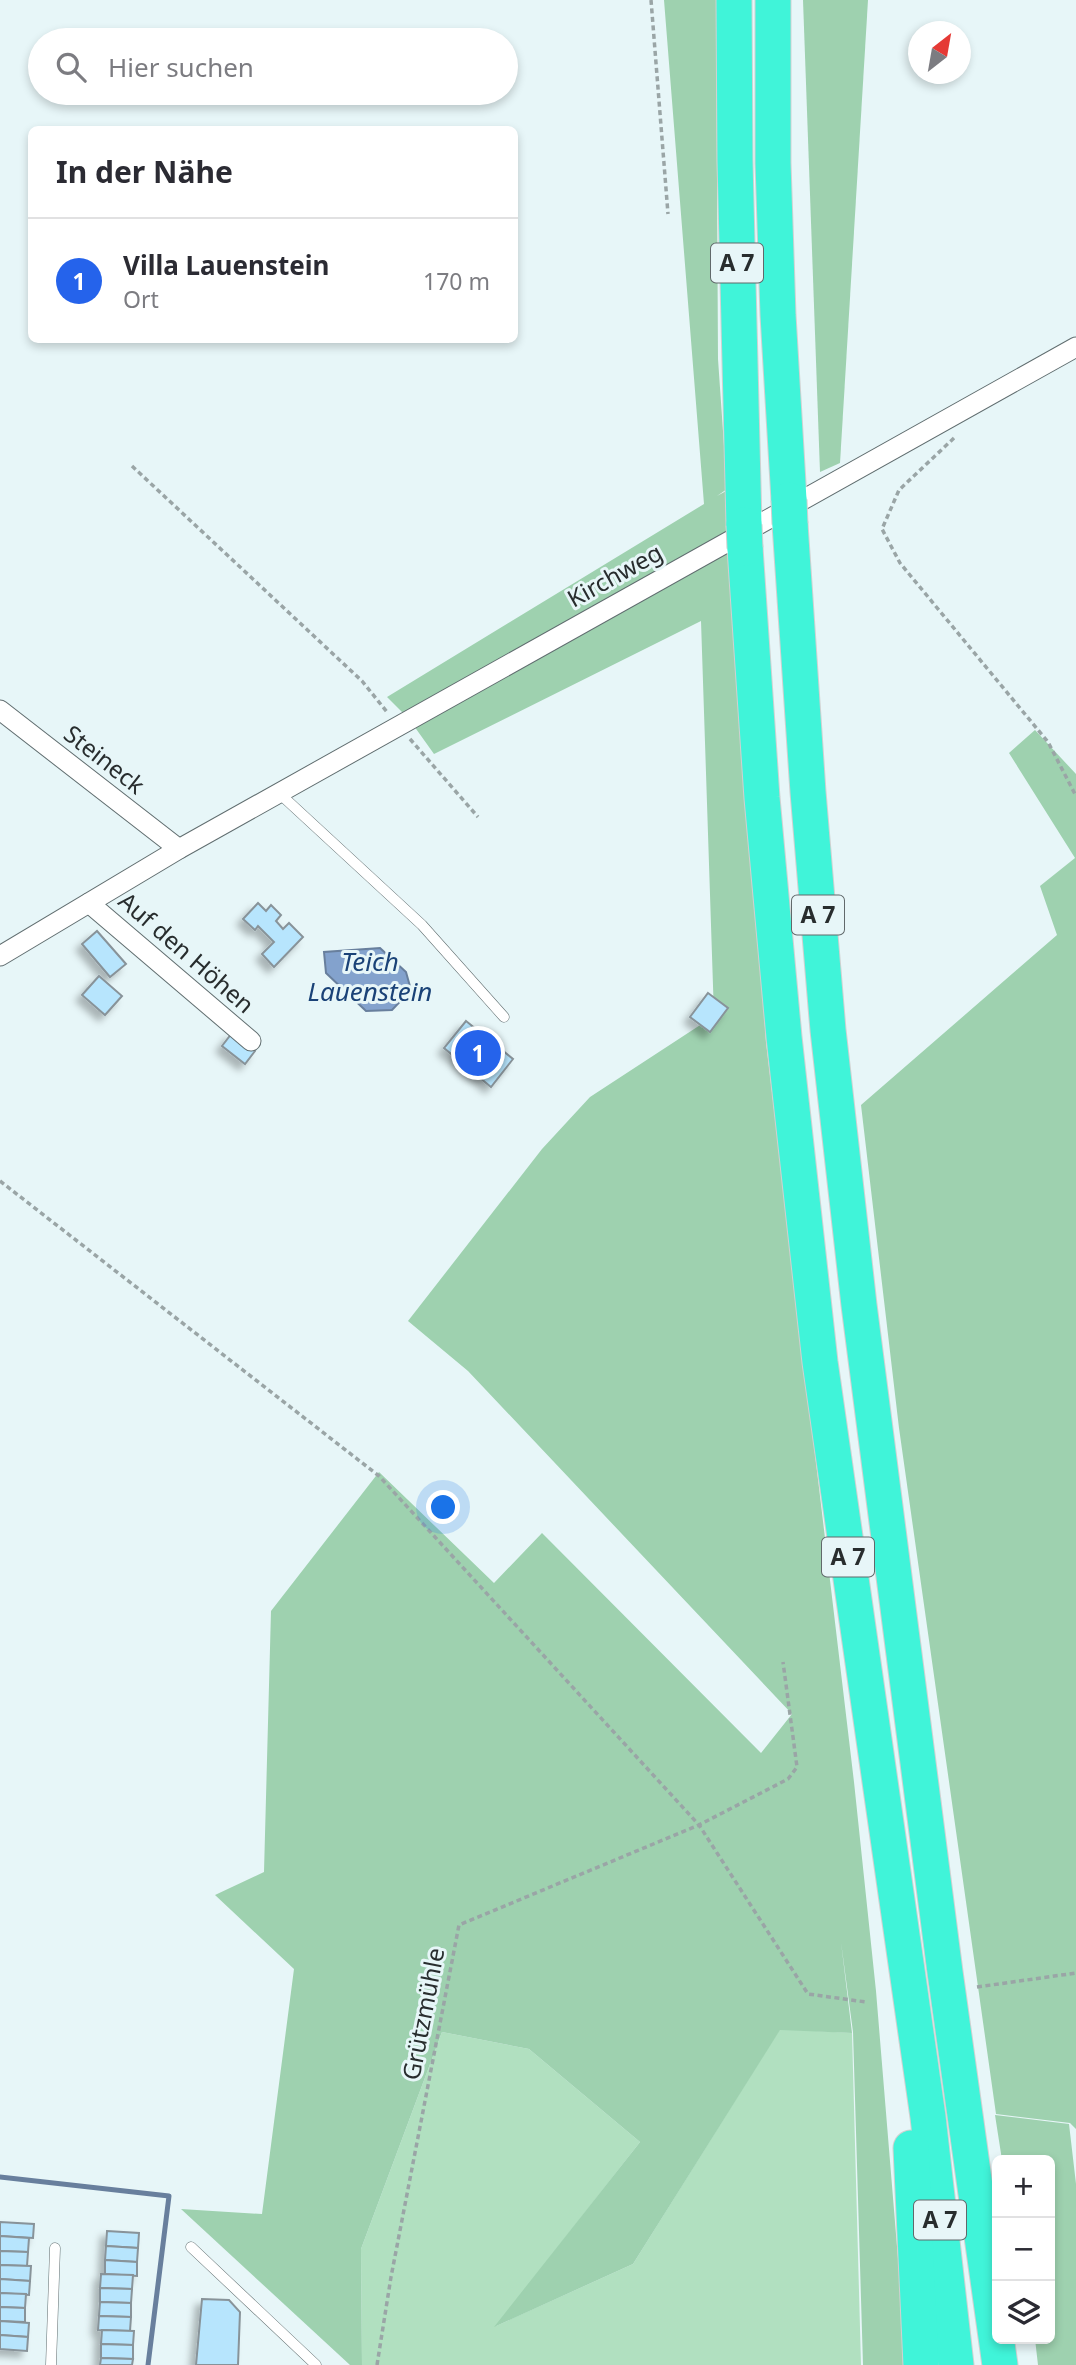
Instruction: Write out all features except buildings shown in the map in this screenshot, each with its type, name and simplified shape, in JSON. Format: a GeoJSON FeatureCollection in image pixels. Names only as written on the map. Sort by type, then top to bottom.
{"type":"FeatureCollection","features":[{"type":"Feature","properties":{"kind":"highway","name":"A 7"},"geometry":{"type":"LineString","coordinates":[[734,0],[735,161],[745,536],[762,798],[784,1037],[820,1362],[929,2130],[956,2365]]}},
{"type":"Feature","properties":{"kind":"highway","name":"A 7"},"geometry":{"type":"LineString","coordinates":[[773,0],[773,163],[777,301],[808,792],[827,1017],[945,1972],[1000,2365]]}},
{"type":"Feature","properties":{"kind":"highway"},"geometry":{"type":"LineString","coordinates":[[921,2075],[911,2119],[921,2365]]}},
{"type":"Feature","properties":{"kind":"street","name":"Kirchweg"},"geometry":{"type":"LineString","coordinates":[[179,849],[1076,346]]}},
{"type":"Feature","properties":{"kind":"street","name":"Steineck"},"geometry":{"type":"LineString","coordinates":[[0,710],[179,849]]}},
{"type":"Feature","properties":{"kind":"street","name":"Auf den Höhen"},"geometry":{"type":"LineString","coordinates":[[0,956],[179,849]]}},
{"type":"Feature","properties":{"kind":"street","name":"Auf den Höhen"},"geometry":{"type":"LineString","coordinates":[[89,902],[251,1041]]}},
{"type":"Feature","properties":{"kind":"lane"},"geometry":{"type":"LineString","coordinates":[[278,793],[422,925],[504,1017]]}},
{"type":"Feature","properties":{"kind":"lane"},"geometry":{"type":"LineString","coordinates":[[191,2246],[316,2365]]}},
{"type":"Feature","properties":{"kind":"lane"},"geometry":{"type":"LineString","coordinates":[[51,2365],[55,2248]]}},
{"type":"Feature","properties":{"kind":"path"},"geometry":{"type":"LineString","coordinates":[[651,0],[668,214]]}},
{"type":"Feature","properties":{"kind":"path"},"geometry":{"type":"LineString","coordinates":[[958,434],[899,490],[882,529],[900,563],[1048,742],[1076,796]]}},
{"type":"Feature","properties":{"kind":"path"},"geometry":{"type":"LineString","coordinates":[[132,466],[362,681],[478,817]]}},
{"type":"Feature","properties":{"kind":"path"},"geometry":{"type":"LineString","coordinates":[[0,1181],[379,1476],[699,1825],[808,1994],[866,2002]]}},
{"type":"Feature","properties":{"kind":"path"},"geometry":{"type":"LineString","coordinates":[[699,1825],[788,1779],[797,1767],[782,1662]]}},
{"type":"Feature","properties":{"kind":"path","name":"Grützmühle"},"geometry":{"type":"LineString","coordinates":[[377,2365],[459,1925],[699,1825]]}},
{"type":"Feature","properties":{"kind":"path"},"geometry":{"type":"LineString","coordinates":[[977,1987],[1076,1973]]}},
{"type":"Feature","properties":{"kind":"green space"},"geometry":{"type":"Polygon","coordinates":[[[664,0],[716,0],[718,359],[727,489],[717,496],[728,490],[766,1042],[854,1782],[876,1991],[901,2295],[903,2365],[863,2365],[853,2032],[841,1942],[852,2033],[780,2030],[633,2264],[494,2327],[640,2142],[529,2049],[442,2032],[361,2249],[362,2365],[350,2365],[181,2209],[262,2214],[294,1969],[215,1895],[264,1872],[271,1611],[379,1472],[494,1583],[542,1533],[761,1753],[792,1714],[468,1371],[408,1321],[542,1149],[590,1097],[714,1016],[701,621],[434,754],[409,719],[387,697],[704,504],[664,0]]]}},
{"type":"Feature","properties":{"kind":"green space"},"geometry":{"type":"Polygon","coordinates":[[[803,0],[868,0],[840,463],[820,472],[803,0]]]}},
{"type":"Feature","properties":{"kind":"green space"},"geometry":{"type":"Polygon","coordinates":[[[1035,730],[1076,774],[1076,2129],[1070,2123],[996,2114],[899,1428],[861,1105],[1057,935],[1040,886],[1075,858],[1009,753],[1035,730]]]}},
{"type":"Feature","properties":{"kind":"green space"},"geometry":{"type":"Polygon","coordinates":[[[780,2029],[852,2033],[861,2365],[362,2365],[361,2249],[442,2032],[529,2049],[640,2142],[496,2326],[633,2264],[780,2029]]]}},
{"type":"Feature","properties":{"kind":"green space"},"geometry":{"type":"Polygon","coordinates":[[[995,2115],[1069,2124],[1076,2184],[1076,2365],[1038,2365],[1036,2344],[1055,2344],[1055,2155],[1001,2155],[995,2115]]]}},
{"type":"Feature","properties":{"kind":"water","name":"Teich Lauenstein"},"geometry":{"type":"Polygon","coordinates":[[[380,948],[406,972],[411,990],[392,1010],[366,1011],[326,973],[324,952],[380,948]]]}},
{"type":"Feature","properties":{"kind":"waterway"},"geometry":{"type":"LineString","coordinates":[[0,2177],[169,2196],[148,2365]]}},
{"type":"Feature","properties":{"kind":"place","name":"Villa Lauenstein"},"geometry":{"type":"Point","coordinates":[478,1053]}}]}
